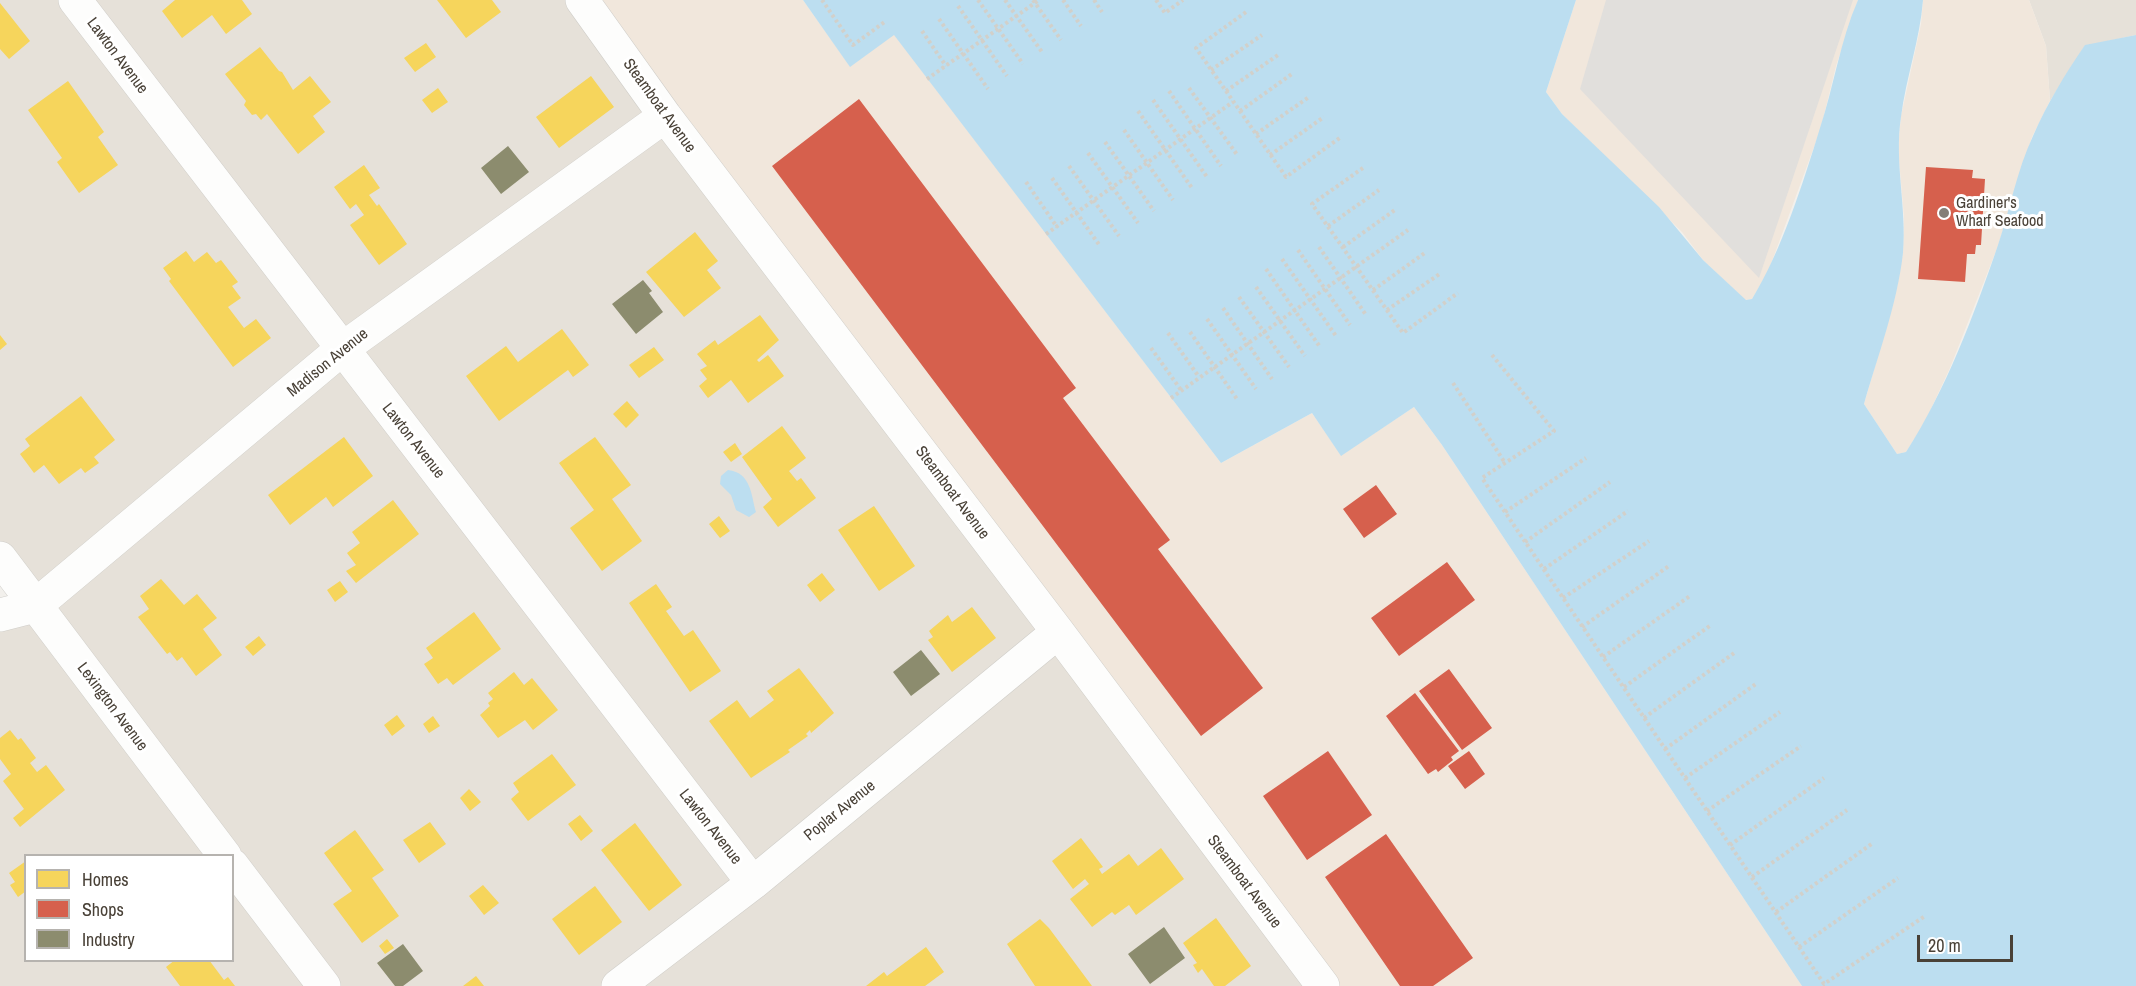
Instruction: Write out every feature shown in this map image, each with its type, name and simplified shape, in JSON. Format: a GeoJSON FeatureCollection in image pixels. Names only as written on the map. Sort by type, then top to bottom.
{"type":"FeatureCollection","features":[{"type":"Feature","properties":{"kind":"street","name":"Lawton Avenue"},"geometry":{"type":"LineString","coordinates":[[75,0],[753,883]]}},
{"type":"Feature","properties":{"kind":"street","name":"Steamboat Avenue"},"geometry":{"type":"LineString","coordinates":[[582,0],[665,116],[1058,632],[1323,986]]}},
{"type":"Feature","properties":{"kind":"street","name":"Madison Avenue"},"geometry":{"type":"LineString","coordinates":[[0,615],[35,606],[342,349],[665,116]]}},
{"type":"Feature","properties":{"kind":"street","name":"Lexington Avenue"},"geometry":{"type":"LineString","coordinates":[[0,558],[224,854]]}},
{"type":"Feature","properties":{"kind":"street","name":"Poplar Avenue"},"geometry":{"type":"LineString","coordinates":[[618,986],[753,883],[1058,632]]}},
{"type":"Feature","properties":{"kind":"street"},"geometry":{"type":"LineString","coordinates":[[234,868],[324,986]]}},
{"type":"Feature","properties":{"kind":"path"},"geometry":{"type":"LineString","coordinates":[[822,0],[853,45],[886,21]]}},
{"type":"Feature","properties":{"kind":"path"},"geometry":{"type":"LineString","coordinates":[[978,0],[1023,64]]}},
{"type":"Feature","properties":{"kind":"path"},"geometry":{"type":"LineString","coordinates":[[1005,0],[1042,52]]}},
{"type":"Feature","properties":{"kind":"path"},"geometry":{"type":"LineString","coordinates":[[1063,0],[1081,26]]}},
{"type":"Feature","properties":{"kind":"path"},"geometry":{"type":"LineString","coordinates":[[1094,0],[1102,12]]}},
{"type":"Feature","properties":{"kind":"path"},"geometry":{"type":"LineString","coordinates":[[1155,0],[1165,13],[1183,0]]}},
{"type":"Feature","properties":{"kind":"path"},"geometry":{"type":"LineString","coordinates":[[927,79],[1036,1],[1061,40]]}},
{"type":"Feature","properties":{"kind":"path"},"geometry":{"type":"LineString","coordinates":[[958,6],[1007,76]]}},
{"type":"Feature","properties":{"kind":"path"},"geometry":{"type":"LineString","coordinates":[[1246,12],[1196,48],[1286,177],[1341,138]]}},
{"type":"Feature","properties":{"kind":"path"},"geometry":{"type":"LineString","coordinates":[[939,19],[988,89]]}},
{"type":"Feature","properties":{"kind":"path"},"geometry":{"type":"LineString","coordinates":[[922,31],[946,66]]}},
{"type":"Feature","properties":{"kind":"path"},"geometry":{"type":"LineString","coordinates":[[1211,70],[1262,34]]}},
{"type":"Feature","properties":{"kind":"path"},"geometry":{"type":"LineString","coordinates":[[1226,91],[1278,55]]}},
{"type":"Feature","properties":{"kind":"path"},"geometry":{"type":"LineString","coordinates":[[1240,111],[1292,75]]}},
{"type":"Feature","properties":{"kind":"path"},"geometry":{"type":"LineString","coordinates":[[1190,88],[1238,156]]}},
{"type":"Feature","properties":{"kind":"path"},"geometry":{"type":"LineString","coordinates":[[1169,91],[1221,166]]}},
{"type":"Feature","properties":{"kind":"path"},"geometry":{"type":"LineString","coordinates":[[1256,134],[1309,97]]}},
{"type":"Feature","properties":{"kind":"path"},"geometry":{"type":"LineString","coordinates":[[1153,100],[1207,177]]}},
{"type":"Feature","properties":{"kind":"path"},"geometry":{"type":"LineString","coordinates":[[1046,234],[1233,102]]}},
{"type":"Feature","properties":{"kind":"path"},"geometry":{"type":"LineString","coordinates":[[1137,111],[1192,188]]}},
{"type":"Feature","properties":{"kind":"path"},"geometry":{"type":"LineString","coordinates":[[1270,154],[1324,117]]}},
{"type":"Feature","properties":{"kind":"path"},"geometry":{"type":"LineString","coordinates":[[1124,130],[1173,200]]}},
{"type":"Feature","properties":{"kind":"path"},"geometry":{"type":"LineString","coordinates":[[1105,142],[1154,212]]}},
{"type":"Feature","properties":{"kind":"path"},"geometry":{"type":"LineString","coordinates":[[1088,153],[1138,223]]}},
{"type":"Feature","properties":{"kind":"path"},"geometry":{"type":"LineString","coordinates":[[1069,166],[1119,236]]}},
{"type":"Feature","properties":{"kind":"path"},"geometry":{"type":"LineString","coordinates":[[1363,168],[1312,204],[1403,333],[1458,293]]}},
{"type":"Feature","properties":{"kind":"path"},"geometry":{"type":"LineString","coordinates":[[1052,178],[1100,246]]}},
{"type":"Feature","properties":{"kind":"path"},"geometry":{"type":"LineString","coordinates":[[1026,182],[1057,227]]}},
{"type":"Feature","properties":{"kind":"path"},"geometry":{"type":"LineString","coordinates":[[1328,226],[1378,190]]}},
{"type":"Feature","properties":{"kind":"path"},"geometry":{"type":"LineString","coordinates":[[1343,247],[1395,210]]}},
{"type":"Feature","properties":{"kind":"path"},"geometry":{"type":"LineString","coordinates":[[1171,398],[1408,230]]}},
{"type":"Feature","properties":{"kind":"path"},"geometry":{"type":"LineString","coordinates":[[1319,247],[1366,315]]}},
{"type":"Feature","properties":{"kind":"path"},"geometry":{"type":"LineString","coordinates":[[1298,250],[1350,325]]}},
{"type":"Feature","properties":{"kind":"path"},"geometry":{"type":"LineString","coordinates":[[1373,290],[1426,252]]}},
{"type":"Feature","properties":{"kind":"path"},"geometry":{"type":"LineString","coordinates":[[1282,259],[1336,336]]}},
{"type":"Feature","properties":{"kind":"path"},"geometry":{"type":"LineString","coordinates":[[1266,269],[1320,347]]}},
{"type":"Feature","properties":{"kind":"path"},"geometry":{"type":"LineString","coordinates":[[1387,310],[1441,273]]}},
{"type":"Feature","properties":{"kind":"path"},"geometry":{"type":"LineString","coordinates":[[1256,286],[1305,356]]}},
{"type":"Feature","properties":{"kind":"path"},"geometry":{"type":"LineString","coordinates":[[1239,297],[1289,367]]}},
{"type":"Feature","properties":{"kind":"path"},"geometry":{"type":"LineString","coordinates":[[1223,308],[1272,379]]}},
{"type":"Feature","properties":{"kind":"path"},"geometry":{"type":"LineString","coordinates":[[1207,319],[1256,389]]}},
{"type":"Feature","properties":{"kind":"path"},"geometry":{"type":"LineString","coordinates":[[1190,332],[1237,399]]}},
{"type":"Feature","properties":{"kind":"path"},"geometry":{"type":"LineString","coordinates":[[1168,333],[1199,377]]}},
{"type":"Feature","properties":{"kind":"path"},"geometry":{"type":"LineString","coordinates":[[1151,348],[1180,390]]}},
{"type":"Feature","properties":{"kind":"path"},"geometry":{"type":"LineString","coordinates":[[1492,355],[1554,431],[1482,478],[1824,984],[1925,916]]}},
{"type":"Feature","properties":{"kind":"path"},"geometry":{"type":"LineString","coordinates":[[1453,383],[1505,463]]}},
{"type":"Feature","properties":{"kind":"path"},"geometry":{"type":"LineString","coordinates":[[1505,513],[1586,458]]}},
{"type":"Feature","properties":{"kind":"path"},"geometry":{"type":"LineString","coordinates":[[1525,542],[1610,482]]}},
{"type":"Feature","properties":{"kind":"path"},"geometry":{"type":"LineString","coordinates":[[1544,569],[1628,511]]}},
{"type":"Feature","properties":{"kind":"path"},"geometry":{"type":"LineString","coordinates":[[1563,598],[1649,541]]}},
{"type":"Feature","properties":{"kind":"path"},"geometry":{"type":"LineString","coordinates":[[1582,627],[1669,566]]}},
{"type":"Feature","properties":{"kind":"path"},"geometry":{"type":"LineString","coordinates":[[1603,657],[1690,596]]}},
{"type":"Feature","properties":{"kind":"path"},"geometry":{"type":"LineString","coordinates":[[1624,687],[1711,625]]}},
{"type":"Feature","properties":{"kind":"path"},"geometry":{"type":"LineString","coordinates":[[1644,718],[1734,653]]}},
{"type":"Feature","properties":{"kind":"path"},"geometry":{"type":"LineString","coordinates":[[1665,749],[1756,684]]}},
{"type":"Feature","properties":{"kind":"path"},"geometry":{"type":"LineString","coordinates":[[1685,778],[1780,712]]}},
{"type":"Feature","properties":{"kind":"path"},"geometry":{"type":"LineString","coordinates":[[1707,811],[1801,746]]}},
{"type":"Feature","properties":{"kind":"path"},"geometry":{"type":"LineString","coordinates":[[1730,844],[1824,778]]}},
{"type":"Feature","properties":{"kind":"path"},"geometry":{"type":"LineString","coordinates":[[1752,877],[1847,810]]}},
{"type":"Feature","properties":{"kind":"path"},"geometry":{"type":"LineString","coordinates":[[1776,912],[1873,843]]}},
{"type":"Feature","properties":{"kind":"path"},"geometry":{"type":"LineString","coordinates":[[1799,947],[1898,878]]}},
{"type":"Feature","properties":{"kind":"shaded area"},"geometry":{"type":"Polygon","coordinates":[[[0,0],[585,0],[1328,986],[0,986],[0,616],[34,603],[0,552],[0,0]]]}},
{"type":"Feature","properties":{"kind":"shaded area"},"geometry":{"type":"Polygon","coordinates":[[[585,0],[803,0],[850,66],[894,34],[1221,463],[1312,413],[1341,455],[1414,407],[1442,445],[1802,986],[1328,986],[585,0]]]}},
{"type":"Feature","properties":{"kind":"shaded area"},"geometry":{"type":"Polygon","coordinates":[[[1576,0],[1858,0],[1836,66],[1821,128],[1768,272],[1752,299],[1745,300],[1703,260],[1682,232],[1562,114],[1546,92],[1576,0]]]}},
{"type":"Feature","properties":{"kind":"shaded area"},"geometry":{"type":"Polygon","coordinates":[[[1606,0],[1853,0],[1759,278],[1580,89],[1606,0]]]}},
{"type":"Feature","properties":{"kind":"shaded area"},"geometry":{"type":"Polygon","coordinates":[[[1923,0],[2029,0],[2046,46],[2050,101],[2032,137],[1998,246],[1950,368],[1924,424],[1906,452],[1897,454],[1864,404],[1890,314],[1903,253],[1904,217],[1898,148],[1901,116],[1921,24],[1923,0]]]}},
{"type":"Feature","properties":{"kind":"shaded area"},"geometry":{"type":"Polygon","coordinates":[[[2029,0],[2136,0],[2136,35],[2085,46],[2050,101],[2046,46],[2029,0]]]}},
{"type":"Feature","properties":{"kind":"water"},"geometry":{"type":"Polygon","coordinates":[[[803,0],[1576,0],[1546,92],[1562,114],[1659,207],[1703,260],[1746,300],[1752,299],[1763,280],[1791,216],[1825,112],[1846,31],[1858,0],[1923,0],[1899,134],[1903,253],[1892,311],[1864,404],[1897,454],[1906,452],[1934,403],[1958,352],[1998,245],[2027,149],[2057,89],[2085,45],[2136,35],[2136,986],[1802,986],[1442,445],[1414,407],[1341,456],[1312,413],[1221,463],[894,35],[850,67],[803,0]]]}},
{"type":"Feature","properties":{"kind":"water"},"geometry":{"type":"Polygon","coordinates":[[[728,470],[742,476],[749,486],[756,512],[749,517],[736,510],[731,495],[720,484],[721,476],[728,470]]]}},
{"type":"Feature","properties":{"kind":"building: Homes"},"geometry":{"type":"Polygon","coordinates":[[[175,0],[242,0],[252,14],[226,34],[212,15],[182,38],[162,11],[175,0]]]}},
{"type":"Feature","properties":{"kind":"building: Homes"},"geometry":{"type":"Polygon","coordinates":[[[437,0],[492,0],[501,12],[466,38],[437,0]]]}},
{"type":"Feature","properties":{"kind":"building: Homes"},"geometry":{"type":"Polygon","coordinates":[[[0,3],[30,41],[9,59],[0,49],[0,3]]]}},
{"type":"Feature","properties":{"kind":"building: Homes"},"geometry":{"type":"Polygon","coordinates":[[[426,43],[436,57],[415,72],[404,58],[426,43]]]}},
{"type":"Feature","properties":{"kind":"building: Homes"},"geometry":{"type":"Polygon","coordinates":[[[260,47],[282,72],[293,90],[310,76],[331,102],[313,116],[325,132],[298,154],[267,114],[261,120],[256,114],[252,115],[244,105],[246,101],[225,74],[260,47]]]}},
{"type":"Feature","properties":{"kind":"building: Homes"},"geometry":{"type":"Polygon","coordinates":[[[591,76],[614,107],[559,148],[536,117],[591,76]]]}},
{"type":"Feature","properties":{"kind":"building: Homes"},"geometry":{"type":"Polygon","coordinates":[[[68,81],[104,132],[98,137],[118,165],[79,193],[57,162],[62,158],[28,110],[68,81]]]}},
{"type":"Feature","properties":{"kind":"building: Homes"},"geometry":{"type":"Polygon","coordinates":[[[438,88],[448,102],[432,113],[422,100],[438,88]]]}},
{"type":"Feature","properties":{"kind":"building: Homes"},"geometry":{"type":"Polygon","coordinates":[[[364,165],[380,188],[369,195],[377,206],[379,204],[407,244],[379,265],[350,225],[364,215],[356,204],[350,209],[334,187],[364,165]]]}},
{"type":"Feature","properties":{"kind":"building: Homes"},"geometry":{"type":"Polygon","coordinates":[[[695,232],[718,261],[707,270],[721,288],[684,317],[646,272],[695,232]]]}},
{"type":"Feature","properties":{"kind":"building: Homes"},"geometry":{"type":"Polygon","coordinates":[[[186,251],[194,262],[207,252],[216,263],[221,260],[238,282],[232,286],[241,298],[228,307],[244,328],[256,319],[271,338],[233,367],[169,281],[171,279],[163,268],[186,251]]]}},
{"type":"Feature","properties":{"kind":"building: Homes"},"geometry":{"type":"Polygon","coordinates":[[[760,315],[779,340],[757,360],[759,362],[768,355],[784,376],[748,403],[731,380],[708,398],[699,386],[707,379],[700,370],[707,366],[697,354],[715,340],[718,345],[760,315]]]}},
{"type":"Feature","properties":{"kind":"building: Homes"},"geometry":{"type":"Polygon","coordinates":[[[562,329],[589,365],[573,377],[568,370],[499,421],[466,376],[506,346],[518,362],[562,329]]]}},
{"type":"Feature","properties":{"kind":"building: Homes"},"geometry":{"type":"Polygon","coordinates":[[[0,335],[7,344],[0,350],[0,335]]]}},
{"type":"Feature","properties":{"kind":"building: Homes"},"geometry":{"type":"Polygon","coordinates":[[[654,347],[664,360],[639,378],[629,365],[654,347]]]}},
{"type":"Feature","properties":{"kind":"building: Homes"},"geometry":{"type":"Polygon","coordinates":[[[81,396],[115,440],[94,457],[99,463],[85,473],[81,468],[59,484],[44,465],[34,473],[20,454],[30,446],[25,439],[81,396]]]}},
{"type":"Feature","properties":{"kind":"building: Homes"},"geometry":{"type":"Polygon","coordinates":[[[627,401],[639,415],[626,428],[613,414],[627,401]]]}},
{"type":"Feature","properties":{"kind":"building: Homes"},"geometry":{"type":"Polygon","coordinates":[[[782,426],[806,458],[789,471],[797,481],[801,478],[816,498],[778,527],[763,507],[772,499],[742,457],[782,426]]]}},
{"type":"Feature","properties":{"kind":"building: Homes"},"geometry":{"type":"Polygon","coordinates":[[[344,437],[373,476],[333,507],[326,497],[290,525],[268,495],[344,437]]]}},
{"type":"Feature","properties":{"kind":"building: Homes"},"geometry":{"type":"Polygon","coordinates":[[[595,437],[631,485],[612,499],[642,541],[602,571],[570,528],[594,510],[559,463],[595,437]]]}},
{"type":"Feature","properties":{"kind":"building: Homes"},"geometry":{"type":"Polygon","coordinates":[[[735,443],[742,454],[731,462],[723,452],[735,443]]]}},
{"type":"Feature","properties":{"kind":"building: Homes"},"geometry":{"type":"Polygon","coordinates":[[[393,500],[419,534],[356,583],[346,571],[356,565],[347,553],[360,543],[352,532],[393,500]]]}},
{"type":"Feature","properties":{"kind":"building: Homes"},"geometry":{"type":"Polygon","coordinates":[[[874,506],[915,566],[879,591],[838,530],[874,506]]]}},
{"type":"Feature","properties":{"kind":"building: Homes"},"geometry":{"type":"Polygon","coordinates":[[[719,516],[730,531],[720,538],[709,524],[719,516]]]}},
{"type":"Feature","properties":{"kind":"building: Homes"},"geometry":{"type":"Polygon","coordinates":[[[822,573],[835,590],[820,602],[807,585],[822,573]]]}},
{"type":"Feature","properties":{"kind":"building: Homes"},"geometry":{"type":"Polygon","coordinates":[[[161,579],[184,605],[197,594],[217,618],[203,629],[222,655],[196,676],[182,657],[177,661],[170,652],[167,654],[138,617],[149,609],[140,596],[161,579]]]}},
{"type":"Feature","properties":{"kind":"building: Homes"},"geometry":{"type":"Polygon","coordinates":[[[340,581],[348,592],[335,602],[327,590],[340,581]]]}},
{"type":"Feature","properties":{"kind":"building: Homes"},"geometry":{"type":"Polygon","coordinates":[[[656,584],[672,607],[666,611],[684,636],[693,630],[721,671],[690,692],[629,603],[656,584]]]}},
{"type":"Feature","properties":{"kind":"building: Homes"},"geometry":{"type":"Polygon","coordinates":[[[972,607],[996,638],[952,672],[928,640],[933,637],[929,631],[948,615],[952,622],[972,607]]]}},
{"type":"Feature","properties":{"kind":"building: Homes"},"geometry":{"type":"Polygon","coordinates":[[[474,612],[501,649],[453,685],[447,678],[438,684],[424,664],[433,658],[426,648],[474,612]]]}},
{"type":"Feature","properties":{"kind":"building: Homes"},"geometry":{"type":"Polygon","coordinates":[[[259,636],[266,645],[253,656],[245,647],[259,636]]]}},
{"type":"Feature","properties":{"kind":"building: Homes"},"geometry":{"type":"Polygon","coordinates":[[[799,668],[834,713],[811,733],[810,730],[806,734],[808,736],[788,750],[790,752],[751,778],[709,721],[737,700],[750,718],[774,700],[767,691],[799,668]]]}},
{"type":"Feature","properties":{"kind":"building: Homes"},"geometry":{"type":"Polygon","coordinates":[[[514,672],[524,685],[532,678],[558,710],[533,730],[525,720],[498,738],[480,715],[490,706],[488,703],[493,699],[488,693],[514,672]]]}},
{"type":"Feature","properties":{"kind":"building: Homes"},"geometry":{"type":"Polygon","coordinates":[[[397,715],[405,726],[392,736],[384,725],[397,715]]]}},
{"type":"Feature","properties":{"kind":"building: Homes"},"geometry":{"type":"Polygon","coordinates":[[[433,716],[440,726],[429,733],[423,724],[433,716]]]}},
{"type":"Feature","properties":{"kind":"building: Homes"},"geometry":{"type":"Polygon","coordinates":[[[10,730],[18,740],[21,738],[36,758],[30,763],[37,772],[46,765],[65,790],[20,827],[13,818],[24,809],[3,781],[11,774],[0,759],[0,738],[10,730]]]}},
{"type":"Feature","properties":{"kind":"building: Homes"},"geometry":{"type":"Polygon","coordinates":[[[552,754],[576,785],[528,821],[511,799],[519,792],[513,783],[552,754]]]}},
{"type":"Feature","properties":{"kind":"building: Homes"},"geometry":{"type":"Polygon","coordinates":[[[469,789],[481,802],[470,811],[460,798],[469,789]]]}},
{"type":"Feature","properties":{"kind":"building: Homes"},"geometry":{"type":"Polygon","coordinates":[[[580,815],[593,831],[581,841],[568,824],[580,815]]]}},
{"type":"Feature","properties":{"kind":"building: Homes"},"geometry":{"type":"Polygon","coordinates":[[[430,822],[446,844],[419,863],[403,840],[430,822]]]}},
{"type":"Feature","properties":{"kind":"building: Homes"},"geometry":{"type":"Polygon","coordinates":[[[635,823],[682,885],[649,911],[601,850],[635,823]]]}},
{"type":"Feature","properties":{"kind":"building: Homes"},"geometry":{"type":"Polygon","coordinates":[[[355,830],[384,870],[372,878],[399,916],[362,943],[333,904],[352,891],[324,853],[355,830]]]}},
{"type":"Feature","properties":{"kind":"building: Homes"},"geometry":{"type":"Polygon","coordinates":[[[1081,838],[1103,867],[1099,869],[1102,874],[1129,854],[1138,866],[1161,848],[1184,879],[1136,915],[1129,905],[1115,915],[1112,912],[1092,927],[1070,899],[1089,884],[1085,879],[1073,889],[1052,861],[1081,838]]]}},
{"type":"Feature","properties":{"kind":"building: Homes"},"geometry":{"type":"Polygon","coordinates":[[[24,862],[24,892],[18,897],[10,885],[15,882],[9,873],[24,862]]]}},
{"type":"Feature","properties":{"kind":"building: Homes"},"geometry":{"type":"Polygon","coordinates":[[[483,885],[499,903],[484,915],[469,896],[483,885]]]}},
{"type":"Feature","properties":{"kind":"building: Homes"},"geometry":{"type":"Polygon","coordinates":[[[595,886],[622,922],[579,955],[552,919],[595,886]]]}},
{"type":"Feature","properties":{"kind":"building: Homes"},"geometry":{"type":"Polygon","coordinates":[[[1216,918],[1251,966],[1225,986],[1214,986],[1202,969],[1198,973],[1193,965],[1197,963],[1183,943],[1216,918]]]}},
{"type":"Feature","properties":{"kind":"building: Homes"},"geometry":{"type":"Polygon","coordinates":[[[1040,919],[1092,986],[1035,986],[1007,944],[1040,919]]]}},
{"type":"Feature","properties":{"kind":"building: Homes"},"geometry":{"type":"Polygon","coordinates":[[[387,939],[394,948],[385,954],[379,946],[387,939]]]}},
{"type":"Feature","properties":{"kind":"building: Homes"},"geometry":{"type":"Polygon","coordinates":[[[926,947],[944,972],[925,986],[866,986],[884,972],[887,976],[926,947]]]}},
{"type":"Feature","properties":{"kind":"building: Homes"},"geometry":{"type":"Polygon","coordinates":[[[172,962],[210,962],[224,980],[228,977],[235,986],[180,986],[166,967],[172,962]]]}},
{"type":"Feature","properties":{"kind":"building: Homes"},"geometry":{"type":"Polygon","coordinates":[[[476,976],[484,986],[463,986],[476,976]]]}},
{"type":"Feature","properties":{"kind":"building: Shops"},"geometry":{"type":"Polygon","coordinates":[[[859,99],[1076,388],[1063,398],[1170,540],[1158,549],[1263,688],[1201,736],[772,166],[859,99]]]}},
{"type":"Feature","properties":{"kind":"building: Shops"},"geometry":{"type":"Polygon","coordinates":[[[1926,167],[1973,170],[1972,178],[1985,179],[1981,245],[1976,245],[1975,254],[1967,254],[1965,282],[1918,279],[1926,167]]]}},
{"type":"Feature","properties":{"kind":"building: Shops"},"geometry":{"type":"Polygon","coordinates":[[[1376,485],[1397,514],[1364,538],[1343,509],[1376,485]]]}},
{"type":"Feature","properties":{"kind":"building: Shops"},"geometry":{"type":"Polygon","coordinates":[[[1447,562],[1475,600],[1399,656],[1371,618],[1447,562]]]}},
{"type":"Feature","properties":{"kind":"building: Shops"},"geometry":{"type":"Polygon","coordinates":[[[1449,669],[1492,728],[1462,750],[1419,691],[1449,669]]]}},
{"type":"Feature","properties":{"kind":"building: Shops"},"geometry":{"type":"Polygon","coordinates":[[[1415,693],[1459,751],[1451,757],[1453,760],[1438,772],[1436,769],[1428,774],[1386,716],[1415,693]]]}},
{"type":"Feature","properties":{"kind":"building: Shops"},"geometry":{"type":"Polygon","coordinates":[[[1328,751],[1372,815],[1307,860],[1263,796],[1328,751]]]}},
{"type":"Feature","properties":{"kind":"building: Shops"},"geometry":{"type":"Polygon","coordinates":[[[1469,751],[1485,774],[1465,789],[1448,766],[1469,751]]]}},
{"type":"Feature","properties":{"kind":"building: Shops"},"geometry":{"type":"Polygon","coordinates":[[[1386,834],[1473,958],[1433,986],[1400,986],[1325,877],[1386,834]]]}},
{"type":"Feature","properties":{"kind":"building: Industry"},"geometry":{"type":"Polygon","coordinates":[[[508,146],[529,172],[501,194],[481,168],[508,146]]]}},
{"type":"Feature","properties":{"kind":"building: Industry"},"geometry":{"type":"Polygon","coordinates":[[[643,280],[652,291],[649,293],[663,312],[636,334],[612,304],[643,280]]]}},
{"type":"Feature","properties":{"kind":"building: Industry"},"geometry":{"type":"Polygon","coordinates":[[[921,650],[940,674],[911,696],[893,672],[921,650]]]}},
{"type":"Feature","properties":{"kind":"building: Industry"},"geometry":{"type":"Polygon","coordinates":[[[1164,927],[1185,958],[1150,984],[1128,954],[1164,927]]]}},
{"type":"Feature","properties":{"kind":"building: Industry"},"geometry":{"type":"Polygon","coordinates":[[[403,944],[423,971],[403,986],[395,986],[377,963],[403,944]]]}},
{"type":"Feature","properties":{"kind":"place","name":"Gardiner's Wharf Seafood"},"geometry":{"type":"Point","coordinates":[1944,213]}}]}
